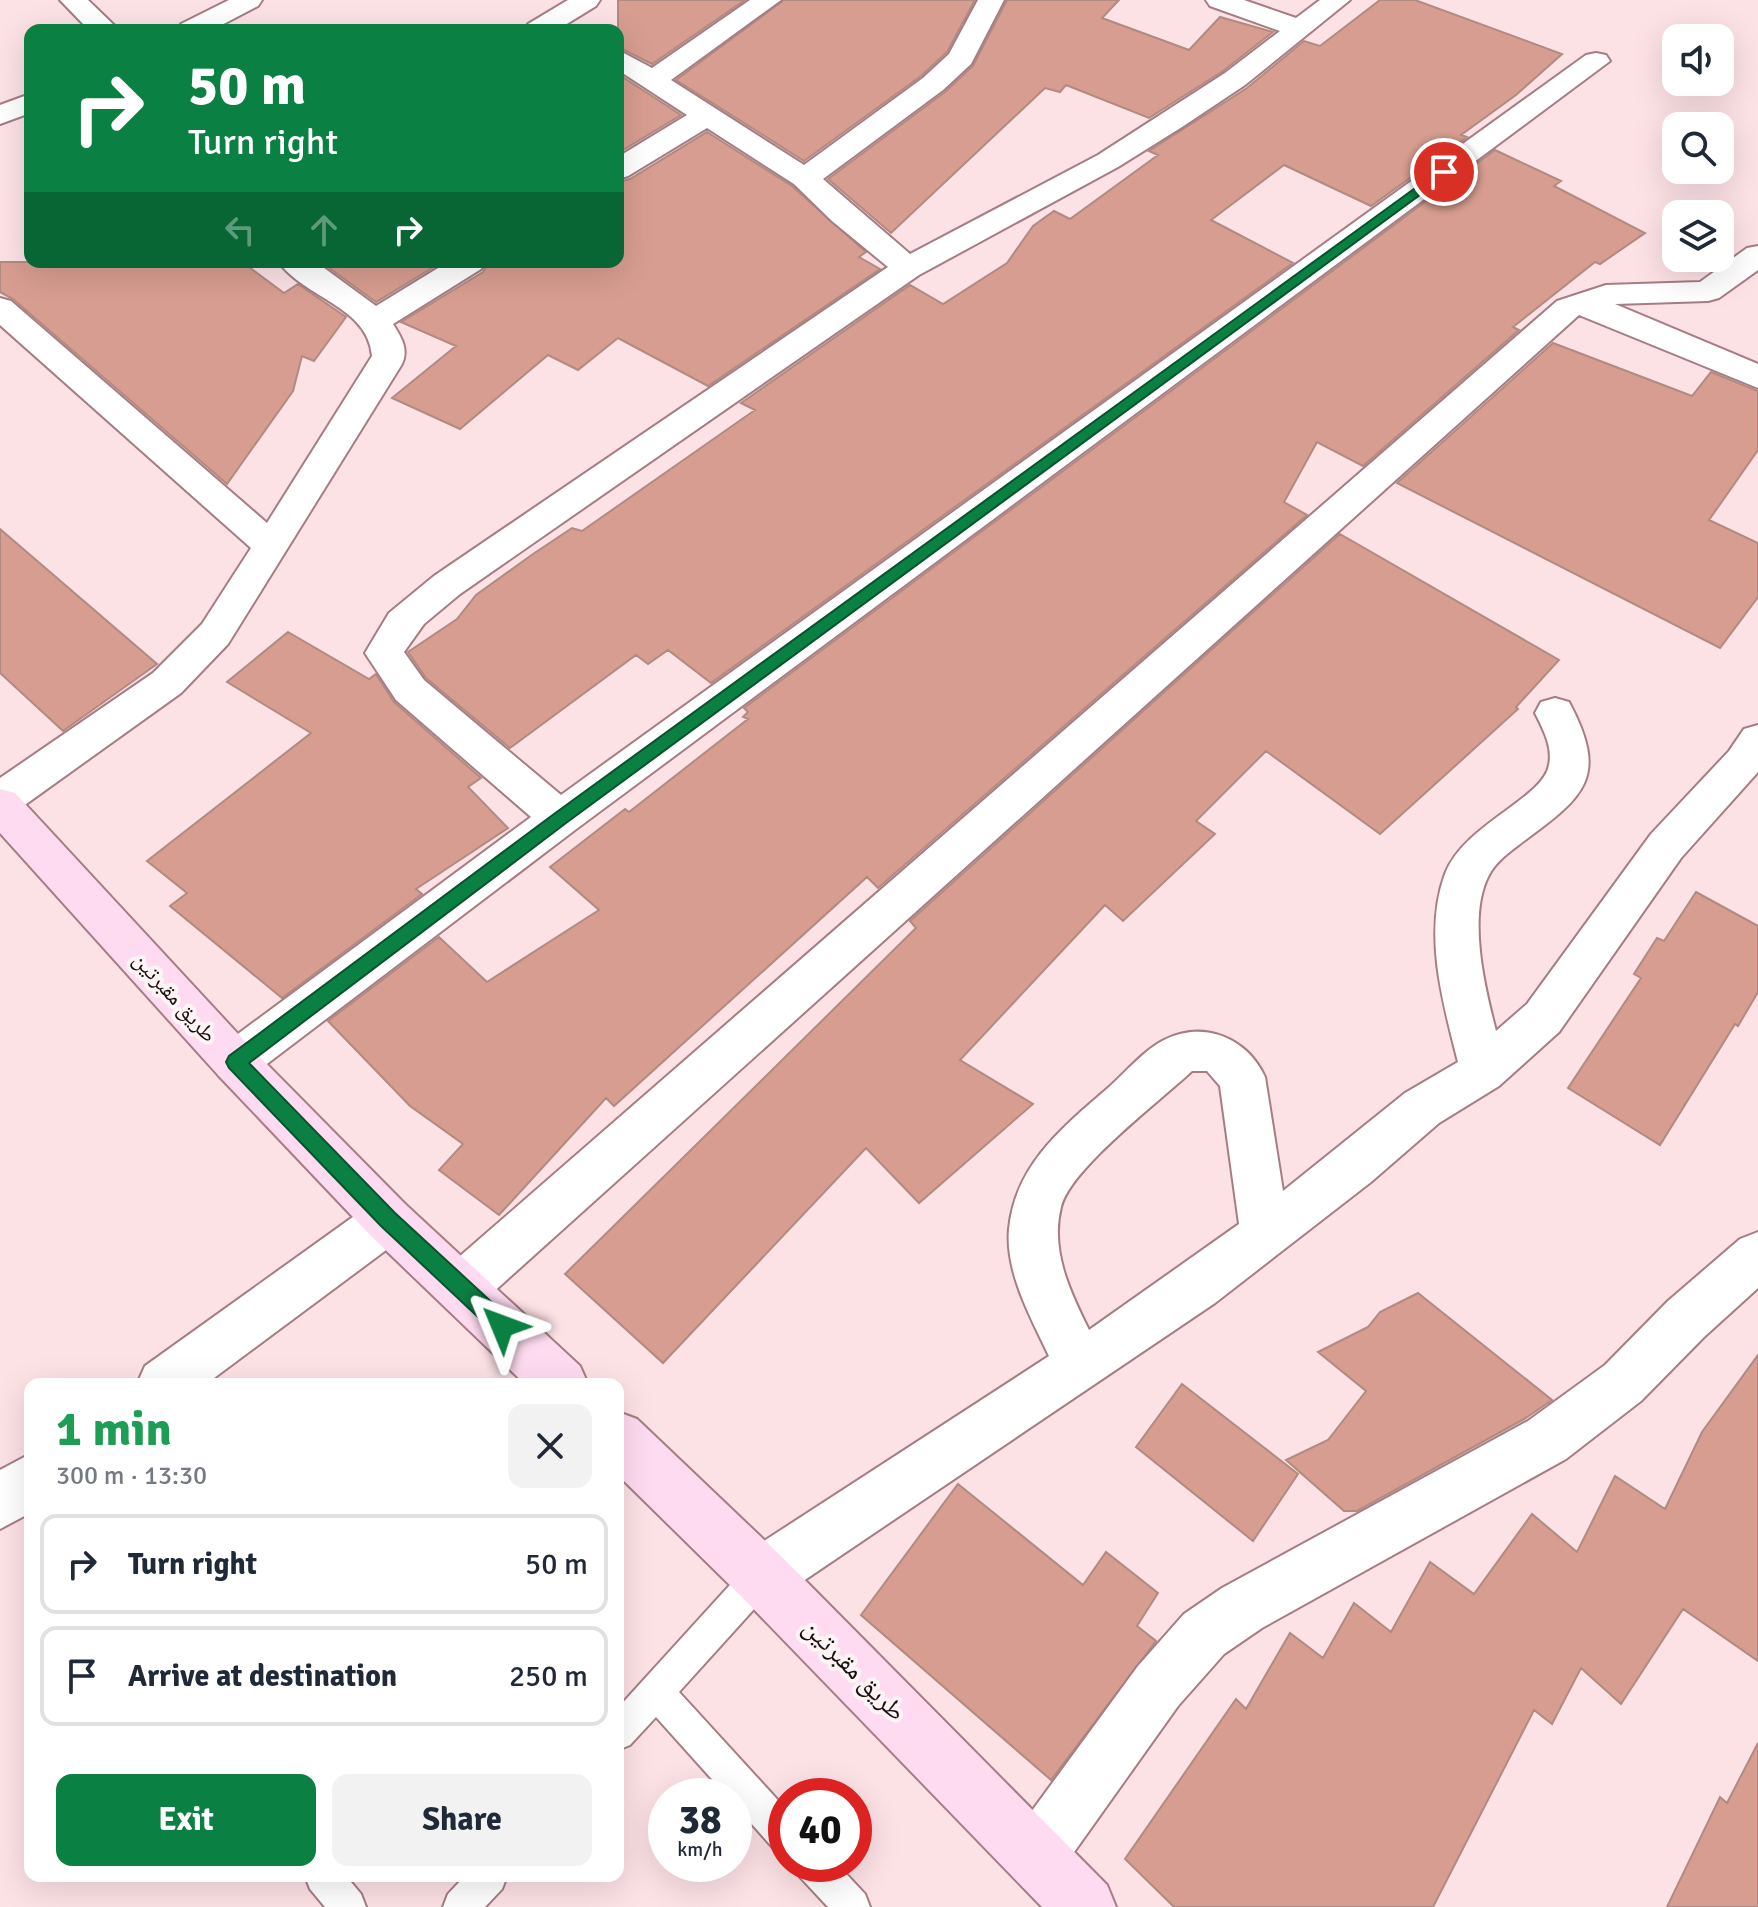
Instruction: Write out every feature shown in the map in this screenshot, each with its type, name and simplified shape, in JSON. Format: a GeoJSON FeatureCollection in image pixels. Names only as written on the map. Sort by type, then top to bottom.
{"type":"FeatureCollection","features":[{"type":"Feature","properties":{"kind":"street"},"geometry":{"type":"LineString","coordinates":[[73,0],[99,24]]}},
{"type":"Feature","properties":{"kind":"street"},"geometry":{"type":"LineString","coordinates":[[203,24],[249,0]]}},
{"type":"Feature","properties":{"kind":"street"},"geometry":{"type":"LineString","coordinates":[[558,24],[587,0]]}},
{"type":"Feature","properties":{"kind":"street"},"geometry":{"type":"LineString","coordinates":[[654,79],[768,0]]}},
{"type":"Feature","properties":{"kind":"street"},"geometry":{"type":"LineString","coordinates":[[805,178],[933,84],[961,58],[991,0]]}},
{"type":"Feature","properties":{"kind":"street"},"geometry":{"type":"LineString","coordinates":[[1219,0],[1301,29]]}},
{"type":"Feature","properties":{"kind":"street"},"geometry":{"type":"LineString","coordinates":[[560,818],[410,690],[384,653],[391,633],[416,608],[447,585],[908,268],[1121,153],[1235,79],[1337,0]]}},
{"type":"Feature","properties":{"kind":"street"},"geometry":{"type":"LineString","coordinates":[[235,1062],[560,818],[1596,61]]}},
{"type":"Feature","properties":{"kind":"street"},"geometry":{"type":"LineString","coordinates":[[624,62],[805,178],[843,215],[908,268]]}},
{"type":"Feature","properties":{"kind":"street"},"geometry":{"type":"LineString","coordinates":[[0,115],[24,105]]}},
{"type":"Feature","properties":{"kind":"street"},"geometry":{"type":"LineString","coordinates":[[624,166],[709,114]]}},
{"type":"Feature","properties":{"kind":"street"},"geometry":{"type":"LineString","coordinates":[[462,1287],[1568,308],[1606,295],[1708,291],[1758,255]]}},
{"type":"Feature","properties":{"kind":"street"},"geometry":{"type":"LineString","coordinates":[[0,802],[167,683],[193,659],[224,622],[389,355],[386,337],[375,321],[303,268]]}},
{"type":"Feature","properties":{"kind":"street"},"geometry":{"type":"LineString","coordinates":[[375,321],[460,268]]}},
{"type":"Feature","properties":{"kind":"street"},"geometry":{"type":"LineString","coordinates":[[1583,303],[1758,377]]}},
{"type":"Feature","properties":{"kind":"street"},"geometry":{"type":"LineString","coordinates":[[0,308],[271,546]]}},
{"type":"Feature","properties":{"kind":"street"},"geometry":{"type":"LineString","coordinates":[[1483,1071],[1460,977],[1461,908],[1467,873],[1483,849],[1499,833],[1536,813],[1560,788],[1571,761],[1568,742],[1555,713]]}},
{"type":"Feature","properties":{"kind":"street"},"geometry":{"type":"LineString","coordinates":[[761,1576],[1080,1366],[1265,1236],[1422,1108],[1483,1071],[1543,1018],[1666,846],[1743,762],[1758,740]]}},
{"type":"Feature","properties":{"kind":"street","name":"طريق مقبرتين"},"geometry":{"type":"LineString","coordinates":[[0,802],[235,1062],[388,1220],[556,1378]]}},
{"type":"Feature","properties":{"kind":"street"},"geometry":{"type":"LineString","coordinates":[[1080,1366],[1039,1277],[1031,1231],[1035,1208],[1053,1169],[1178,1055],[1207,1051],[1222,1056],[1242,1077],[1265,1236]]}},
{"type":"Feature","properties":{"kind":"street"},"geometry":{"type":"LineString","coordinates":[[171,1378],[388,1220]]}},
{"type":"Feature","properties":{"kind":"street"},"geometry":{"type":"LineString","coordinates":[[1036,1855],[1158,1686],[1204,1634],[1242,1608],[1547,1440],[1623,1383],[1686,1319],[1758,1256]]}},
{"type":"Feature","properties":{"kind":"street","name":"طريق مقبرتين"},"geometry":{"type":"LineString","coordinates":[[624,1444],[761,1576],[1085,1907]]}},
{"type":"Feature","properties":{"kind":"lane"},"geometry":{"type":"LineString","coordinates":[[624,1726],[761,1576]]}},
{"type":"Feature","properties":{"kind":"lane"},"geometry":{"type":"LineString","coordinates":[[655,1691],[768,1815]]}},
{"type":"Feature","properties":{"kind":"lane"},"geometry":{"type":"LineString","coordinates":[[328,1882],[348,1907]]}},
{"type":"Feature","properties":{"kind":"lane"},"geometry":{"type":"LineString","coordinates":[[461,1907],[484,1882]]}},
{"type":"Feature","properties":{"kind":"lane"},"geometry":{"type":"LineString","coordinates":[[829,1882],[852,1907]]}},
{"type":"Feature","properties":{"kind":"building"},"geometry":{"type":"Polygon","coordinates":[[[618,0],[745,0],[652,64],[624,50],[624,24],[618,24],[618,0]]]}},
{"type":"Feature","properties":{"kind":"building"},"geometry":{"type":"Polygon","coordinates":[[[784,0],[975,0],[947,52],[921,76],[804,161],[676,80],[784,0]]]}},
{"type":"Feature","properties":{"kind":"building"},"geometry":{"type":"Polygon","coordinates":[[[1007,0],[1119,0],[1102,18],[1189,50],[1220,17],[1273,32],[1223,71],[1149,118],[1066,85],[1060,92],[1045,88],[891,233],[828,179],[945,92],[973,66],[1007,0]]]}},
{"type":"Feature","properties":{"kind":"building"},"geometry":{"type":"Polygon","coordinates":[[[1380,0],[1415,0],[1562,54],[1516,95],[1461,135],[1467,137],[1371,206],[1284,165],[1211,220],[1293,263],[711,683],[668,650],[648,664],[636,655],[510,748],[426,678],[408,652],[457,619],[476,595],[533,554],[572,528],[582,531],[755,410],[741,403],[910,285],[943,304],[1007,263],[1033,226],[1054,211],[1070,219],[1158,155],[1149,151],[1247,88],[1304,41],[1320,46],[1380,0]]]}},
{"type":"Feature","properties":{"kind":"building"},"geometry":{"type":"Polygon","coordinates":[[[624,78],[681,115],[624,149],[624,78]]]}},
{"type":"Feature","properties":{"kind":"building"},"geometry":{"type":"Polygon","coordinates":[[[707,132],[792,186],[866,252],[859,257],[880,269],[708,386],[618,338],[578,370],[548,355],[460,429],[392,398],[456,346],[401,322],[485,268],[624,268],[624,180],[707,132]]]}},
{"type":"Feature","properties":{"kind":"building"},"geometry":{"type":"Polygon","coordinates":[[[1495,150],[1561,181],[1554,186],[1645,233],[1600,264],[1595,262],[1513,327],[1519,330],[1363,466],[1317,442],[1284,502],[1307,515],[878,888],[867,877],[614,1106],[606,1098],[499,1215],[439,1170],[463,1144],[410,1106],[328,1021],[439,937],[487,982],[599,910],[550,867],[625,809],[629,812],[748,719],[743,717],[748,712],[744,708],[1495,150]]]}},
{"type":"Feature","properties":{"kind":"building"},"geometry":{"type":"Polygon","coordinates":[[[0,262],[24,262],[24,268],[250,268],[284,293],[298,284],[346,317],[314,361],[302,356],[293,391],[227,484],[13,299],[0,292],[0,262]]]}},
{"type":"Feature","properties":{"kind":"building"},"geometry":{"type":"Polygon","coordinates":[[[329,268],[432,268],[376,302],[329,268]]]}},
{"type":"Feature","properties":{"kind":"building"},"geometry":{"type":"Polygon","coordinates":[[[1553,343],[1692,396],[1711,372],[1758,391],[1758,450],[1709,520],[1758,543],[1758,597],[1720,648],[1397,483],[1553,343]]]}},
{"type":"Feature","properties":{"kind":"building"},"geometry":{"type":"Polygon","coordinates":[[[0,529],[157,664],[63,731],[0,673],[0,529]]]}},
{"type":"Feature","properties":{"kind":"building"},"geometry":{"type":"Polygon","coordinates":[[[1340,534],[1559,660],[1516,707],[1518,709],[1380,834],[1266,751],[1196,821],[1215,834],[1123,921],[1105,905],[960,1060],[1033,1104],[919,1203],[866,1148],[663,1363],[565,1274],[916,928],[910,921],[1340,534]]]}},
{"type":"Feature","properties":{"kind":"building"},"geometry":{"type":"Polygon","coordinates":[[[288,632],[369,679],[376,674],[394,702],[481,778],[468,787],[508,828],[416,889],[422,894],[282,998],[170,906],[187,893],[147,861],[311,733],[227,682],[288,632]]]}},
{"type":"Feature","properties":{"kind":"building"},"geometry":{"type":"Polygon","coordinates":[[[1696,892],[1758,926],[1758,992],[1660,1145],[1568,1088],[1641,978],[1634,974],[1657,938],[1664,941],[1696,892]]]}},
{"type":"Feature","properties":{"kind":"building"},"geometry":{"type":"Polygon","coordinates":[[[1418,1293],[1552,1400],[1526,1418],[1357,1511],[1344,1511],[1286,1460],[1328,1440],[1366,1391],[1318,1352],[1368,1327],[1380,1312],[1418,1293]]]}},
{"type":"Feature","properties":{"kind":"building"},"geometry":{"type":"Polygon","coordinates":[[[1758,1355],[1758,1661],[1683,1609],[1621,1704],[1581,1668],[1552,1724],[1534,1710],[1433,1907],[1174,1907],[1125,1859],[1236,1699],[1246,1709],[1290,1633],[1323,1658],[1354,1603],[1391,1632],[1430,1562],[1474,1594],[1532,1514],[1577,1552],[1615,1476],[1665,1509],[1702,1432],[1758,1355]]]}},
{"type":"Feature","properties":{"kind":"building"},"geometry":{"type":"Polygon","coordinates":[[[1182,1384],[1298,1474],[1253,1541],[1136,1447],[1182,1384]]]}},
{"type":"Feature","properties":{"kind":"building"},"geometry":{"type":"Polygon","coordinates":[[[958,1484],[1083,1585],[1106,1552],[1158,1593],[1137,1626],[1156,1641],[1051,1780],[861,1615],[958,1484]]]}},
{"type":"Feature","properties":{"kind":"building"},"geometry":{"type":"Polygon","coordinates":[[[1758,1743],[1758,1907],[1667,1907],[1720,1797],[1727,1803],[1758,1743]]]}},
{"type":"Feature","properties":{"kind":"route"},"geometry":{"type":"LineString","coordinates":[[502,1326],[388,1220],[235,1062],[560,818],[1444,172]]}}]}
